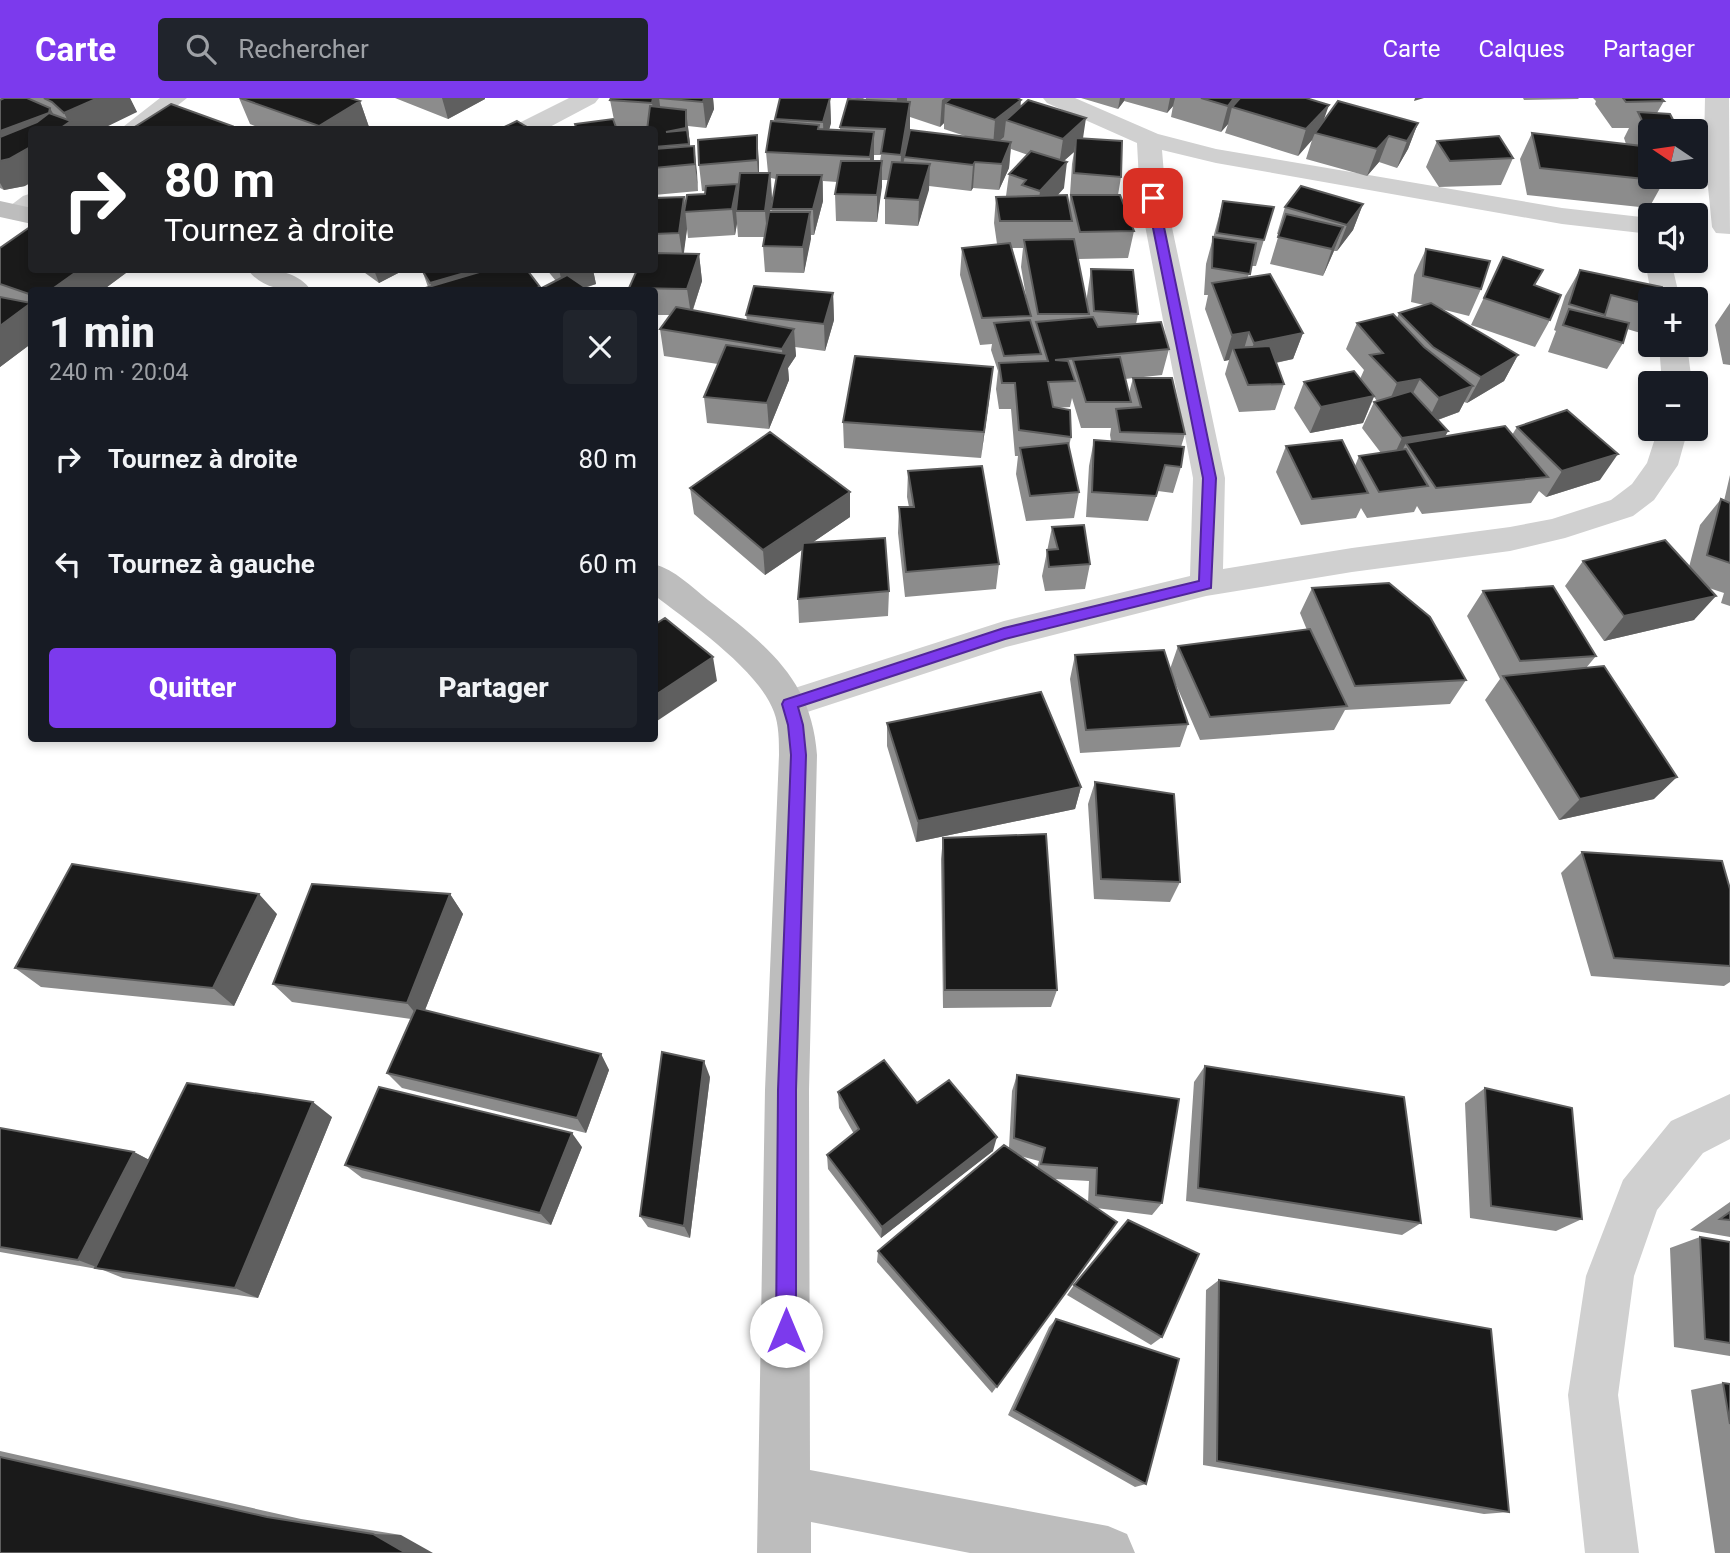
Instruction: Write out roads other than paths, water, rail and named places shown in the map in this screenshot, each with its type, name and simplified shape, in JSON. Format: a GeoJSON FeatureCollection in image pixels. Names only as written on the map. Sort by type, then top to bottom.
{"type":"FeatureCollection","features":[{"type":"Feature","properties":{"kind":"street"},"geometry":{"type":"LineString","coordinates":[[136,126],[175,98]]}},
{"type":"Feature","properties":{"kind":"street"},"geometry":{"type":"LineString","coordinates":[[532,126],[587,98]]}},
{"type":"Feature","properties":{"kind":"street"},"geometry":{"type":"LineString","coordinates":[[1055,98],[1149,139],[1216,156],[1573,218],[1638,225]]}},
{"type":"Feature","properties":{"kind":"street"},"geometry":{"type":"LineString","coordinates":[[1708,227],[1728,227],[1716,140],[1717,98]]}},
{"type":"Feature","properties":{"kind":"street"},"geometry":{"type":"LineString","coordinates":[[1149,139],[1153,198],[1209,478],[1206,584]]}},
{"type":"Feature","properties":{"kind":"street"},"geometry":{"type":"LineString","coordinates":[[270,273],[292,287]]}},
{"type":"Feature","properties":{"kind":"street"},"geometry":{"type":"LineString","coordinates":[[789,704],[1004,634],[1206,584],[1510,539],[1554,530],[1622,508],[1643,492],[1662,465],[1669,441]]}},
{"type":"Feature","properties":{"kind":"street"},"geometry":{"type":"LineString","coordinates":[[658,579],[752,657],[772,678],[789,704],[796,725],[798,755],[787,1090],[784,1553]]}},
{"type":"Feature","properties":{"kind":"street"},"geometry":{"type":"LineString","coordinates":[[1612,1553],[1593,1395],[1610,1276],[1639,1196],[1687,1137],[1730,1116]]}},
{"type":"Feature","properties":{"kind":"street"},"geometry":{"type":"LineString","coordinates":[[786,1491],[1108,1553]]}}]}
